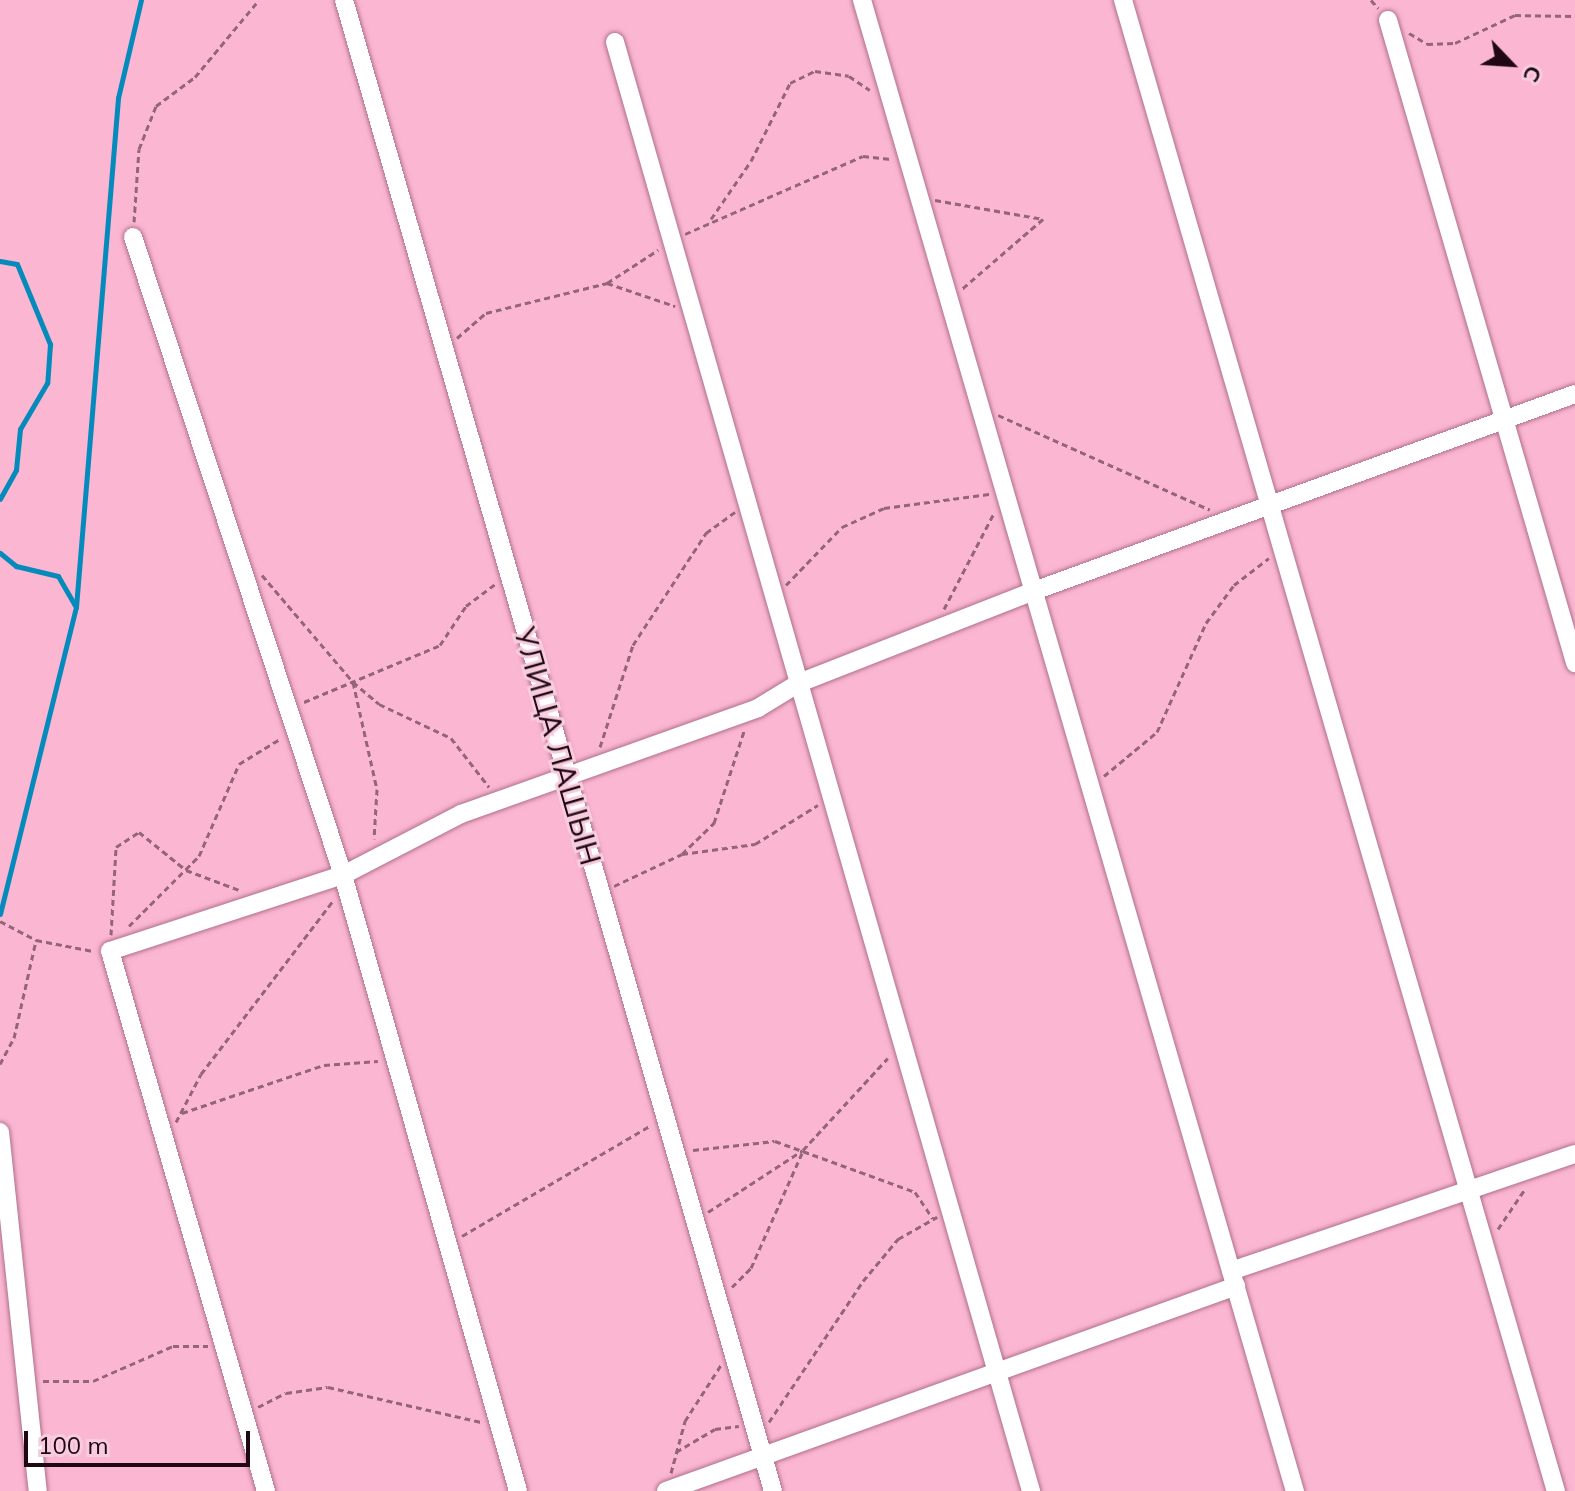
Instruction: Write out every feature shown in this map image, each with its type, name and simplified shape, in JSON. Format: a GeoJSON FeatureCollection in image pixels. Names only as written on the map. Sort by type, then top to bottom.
{"type":"FeatureCollection","features":[{"type":"Feature","properties":{"kind":"street","name":"УЛИЦА ЛАШЫН"},"geometry":{"type":"LineString","coordinates":[[344,0],[773,1491]]}},
{"type":"Feature","properties":{"kind":"street"},"geometry":{"type":"LineString","coordinates":[[862,0],[1295,1491]]}},
{"type":"Feature","properties":{"kind":"street"},"geometry":{"type":"LineString","coordinates":[[1123,0],[1556,1491]]}},
{"type":"Feature","properties":{"kind":"street"},"geometry":{"type":"LineString","coordinates":[[1388,20],[1575,663]]}},
{"type":"Feature","properties":{"kind":"street"},"geometry":{"type":"LineString","coordinates":[[615,42],[1031,1491]]}},
{"type":"Feature","properties":{"kind":"street"},"geometry":{"type":"LineString","coordinates":[[133,237],[343,875],[518,1491]]}},
{"type":"Feature","properties":{"kind":"street"},"geometry":{"type":"LineString","coordinates":[[266,1491],[110,951],[343,875],[499,799],[568,779],[594,766],[758,708],[799,683],[932,634],[1034,591],[1575,394]]}},
{"type":"Feature","properties":{"kind":"street"},"geometry":{"type":"LineString","coordinates":[[0,1132],[3,1187],[38,1491]]}},
{"type":"Feature","properties":{"kind":"street"},"geometry":{"type":"LineString","coordinates":[[668,1485],[760,1447],[997,1371],[1467,1191],[1575,1154]]}},
{"type":"Feature","properties":{"kind":"path"},"geometry":{"type":"LineString","coordinates":[[133,237],[139,149],[156,106],[195,77],[259,0]]}},
{"type":"Feature","properties":{"kind":"path"},"geometry":{"type":"LineString","coordinates":[[1388,20],[1427,44],[1455,43],[1515,15],[1575,16]]}},
{"type":"Feature","properties":{"kind":"path"},"geometry":{"type":"LineString","coordinates":[[710,220],[751,161],[790,83],[815,71],[849,76],[893,106]]}},
{"type":"Feature","properties":{"kind":"path"},"geometry":{"type":"LineString","coordinates":[[920,198],[1043,219],[949,300]]}},
{"type":"Feature","properties":{"kind":"path"},"geometry":{"type":"LineString","coordinates":[[607,283],[693,312]]}},
{"type":"Feature","properties":{"kind":"path"},"geometry":{"type":"LineString","coordinates":[[980,407],[1231,519]]}},
{"type":"Feature","properties":{"kind":"path"},"geometry":{"type":"LineString","coordinates":[[774,597],[842,527],[870,514],[1005,492]]}},
{"type":"Feature","properties":{"kind":"path"},"geometry":{"type":"LineString","coordinates":[[932,634],[1005,492]]}},
{"type":"Feature","properties":{"kind":"path"},"geometry":{"type":"LineString","coordinates":[[594,766],[633,645],[706,533],[748,503]]}},
{"type":"Feature","properties":{"kind":"path"},"geometry":{"type":"LineString","coordinates":[[1090,784],[1157,732],[1206,623],[1234,585],[1282,549]]}},
{"type":"Feature","properties":{"kind":"path"},"geometry":{"type":"LineString","coordinates":[[261,573],[353,682],[379,704],[451,738],[499,799]]}},
{"type":"Feature","properties":{"kind":"path"},"geometry":{"type":"LineString","coordinates":[[286,709],[440,645],[466,606],[509,573]]}},
{"type":"Feature","properties":{"kind":"path"},"geometry":{"type":"LineString","coordinates":[[353,682],[377,789],[373,858]]}},
{"type":"Feature","properties":{"kind":"path"},"geometry":{"type":"LineString","coordinates":[[682,854],[714,823],[732,751],[758,708]]}},
{"type":"Feature","properties":{"kind":"path"},"geometry":{"type":"LineString","coordinates":[[0,921],[36,940],[73,952],[110,951],[186,870],[239,764],[293,730]]}},
{"type":"Feature","properties":{"kind":"path"},"geometry":{"type":"LineString","coordinates":[[601,893],[682,854],[755,844],[832,798]]}},
{"type":"Feature","properties":{"kind":"path"},"geometry":{"type":"LineString","coordinates":[[110,951],[116,847],[139,832],[186,870],[264,901]]}},
{"type":"Feature","properties":{"kind":"path"},"geometry":{"type":"LineString","coordinates":[[165,1143],[201,1074],[326,919],[343,875]]}},
{"type":"Feature","properties":{"kind":"path"},"geometry":{"type":"LineString","coordinates":[[0,1064],[14,1038],[36,940]]}},
{"type":"Feature","properties":{"kind":"path"},"geometry":{"type":"LineString","coordinates":[[695,1222],[803,1150],[903,1045]]}},
{"type":"Feature","properties":{"kind":"path"},"geometry":{"type":"LineString","coordinates":[[181,1113],[324,1065],[394,1060]]}},
{"type":"Feature","properties":{"kind":"path"},"geometry":{"type":"LineString","coordinates":[[446,1242],[493,1224],[541,1184],[665,1118]]}},
{"type":"Feature","properties":{"kind":"path"},"geometry":{"type":"LineString","coordinates":[[675,1152],[775,1141],[915,1192],[933,1219]]}},
{"type":"Feature","properties":{"kind":"path"},"geometry":{"type":"LineString","coordinates":[[718,1301],[751,1268],[803,1150]]}},
{"type":"Feature","properties":{"kind":"path"},"geometry":{"type":"LineString","coordinates":[[1484,1249],[1541,1166]]}},
{"type":"Feature","properties":{"kind":"path"},"geometry":{"type":"LineString","coordinates":[[676,1452],[715,1429],[739,1426],[760,1447],[863,1281],[898,1239],[950,1209]]}},
{"type":"Feature","properties":{"kind":"path"},"geometry":{"type":"LineString","coordinates":[[26,1382],[93,1381],[173,1346],[224,1345]]}},
{"type":"Feature","properties":{"kind":"path"},"geometry":{"type":"LineString","coordinates":[[668,1485],[685,1421],[731,1348]]}},
{"type":"Feature","properties":{"kind":"path"},"geometry":{"type":"LineString","coordinates":[[244,1414],[286,1393],[328,1387],[500,1429]]}},
{"type":"Feature","properties":{"kind":"waterway"},"geometry":{"type":"LineString","coordinates":[[0,914],[76,607],[118,98],[141,0]]}},
{"type":"Feature","properties":{"kind":"waterway"},"geometry":{"type":"LineString","coordinates":[[0,261],[17,264],[50,344],[47,383],[20,429],[16,470],[0,499]]}},
{"type":"Feature","properties":{"kind":"waterway"},"geometry":{"type":"LineString","coordinates":[[0,553],[16,566],[58,576],[75,606]]}}]}
